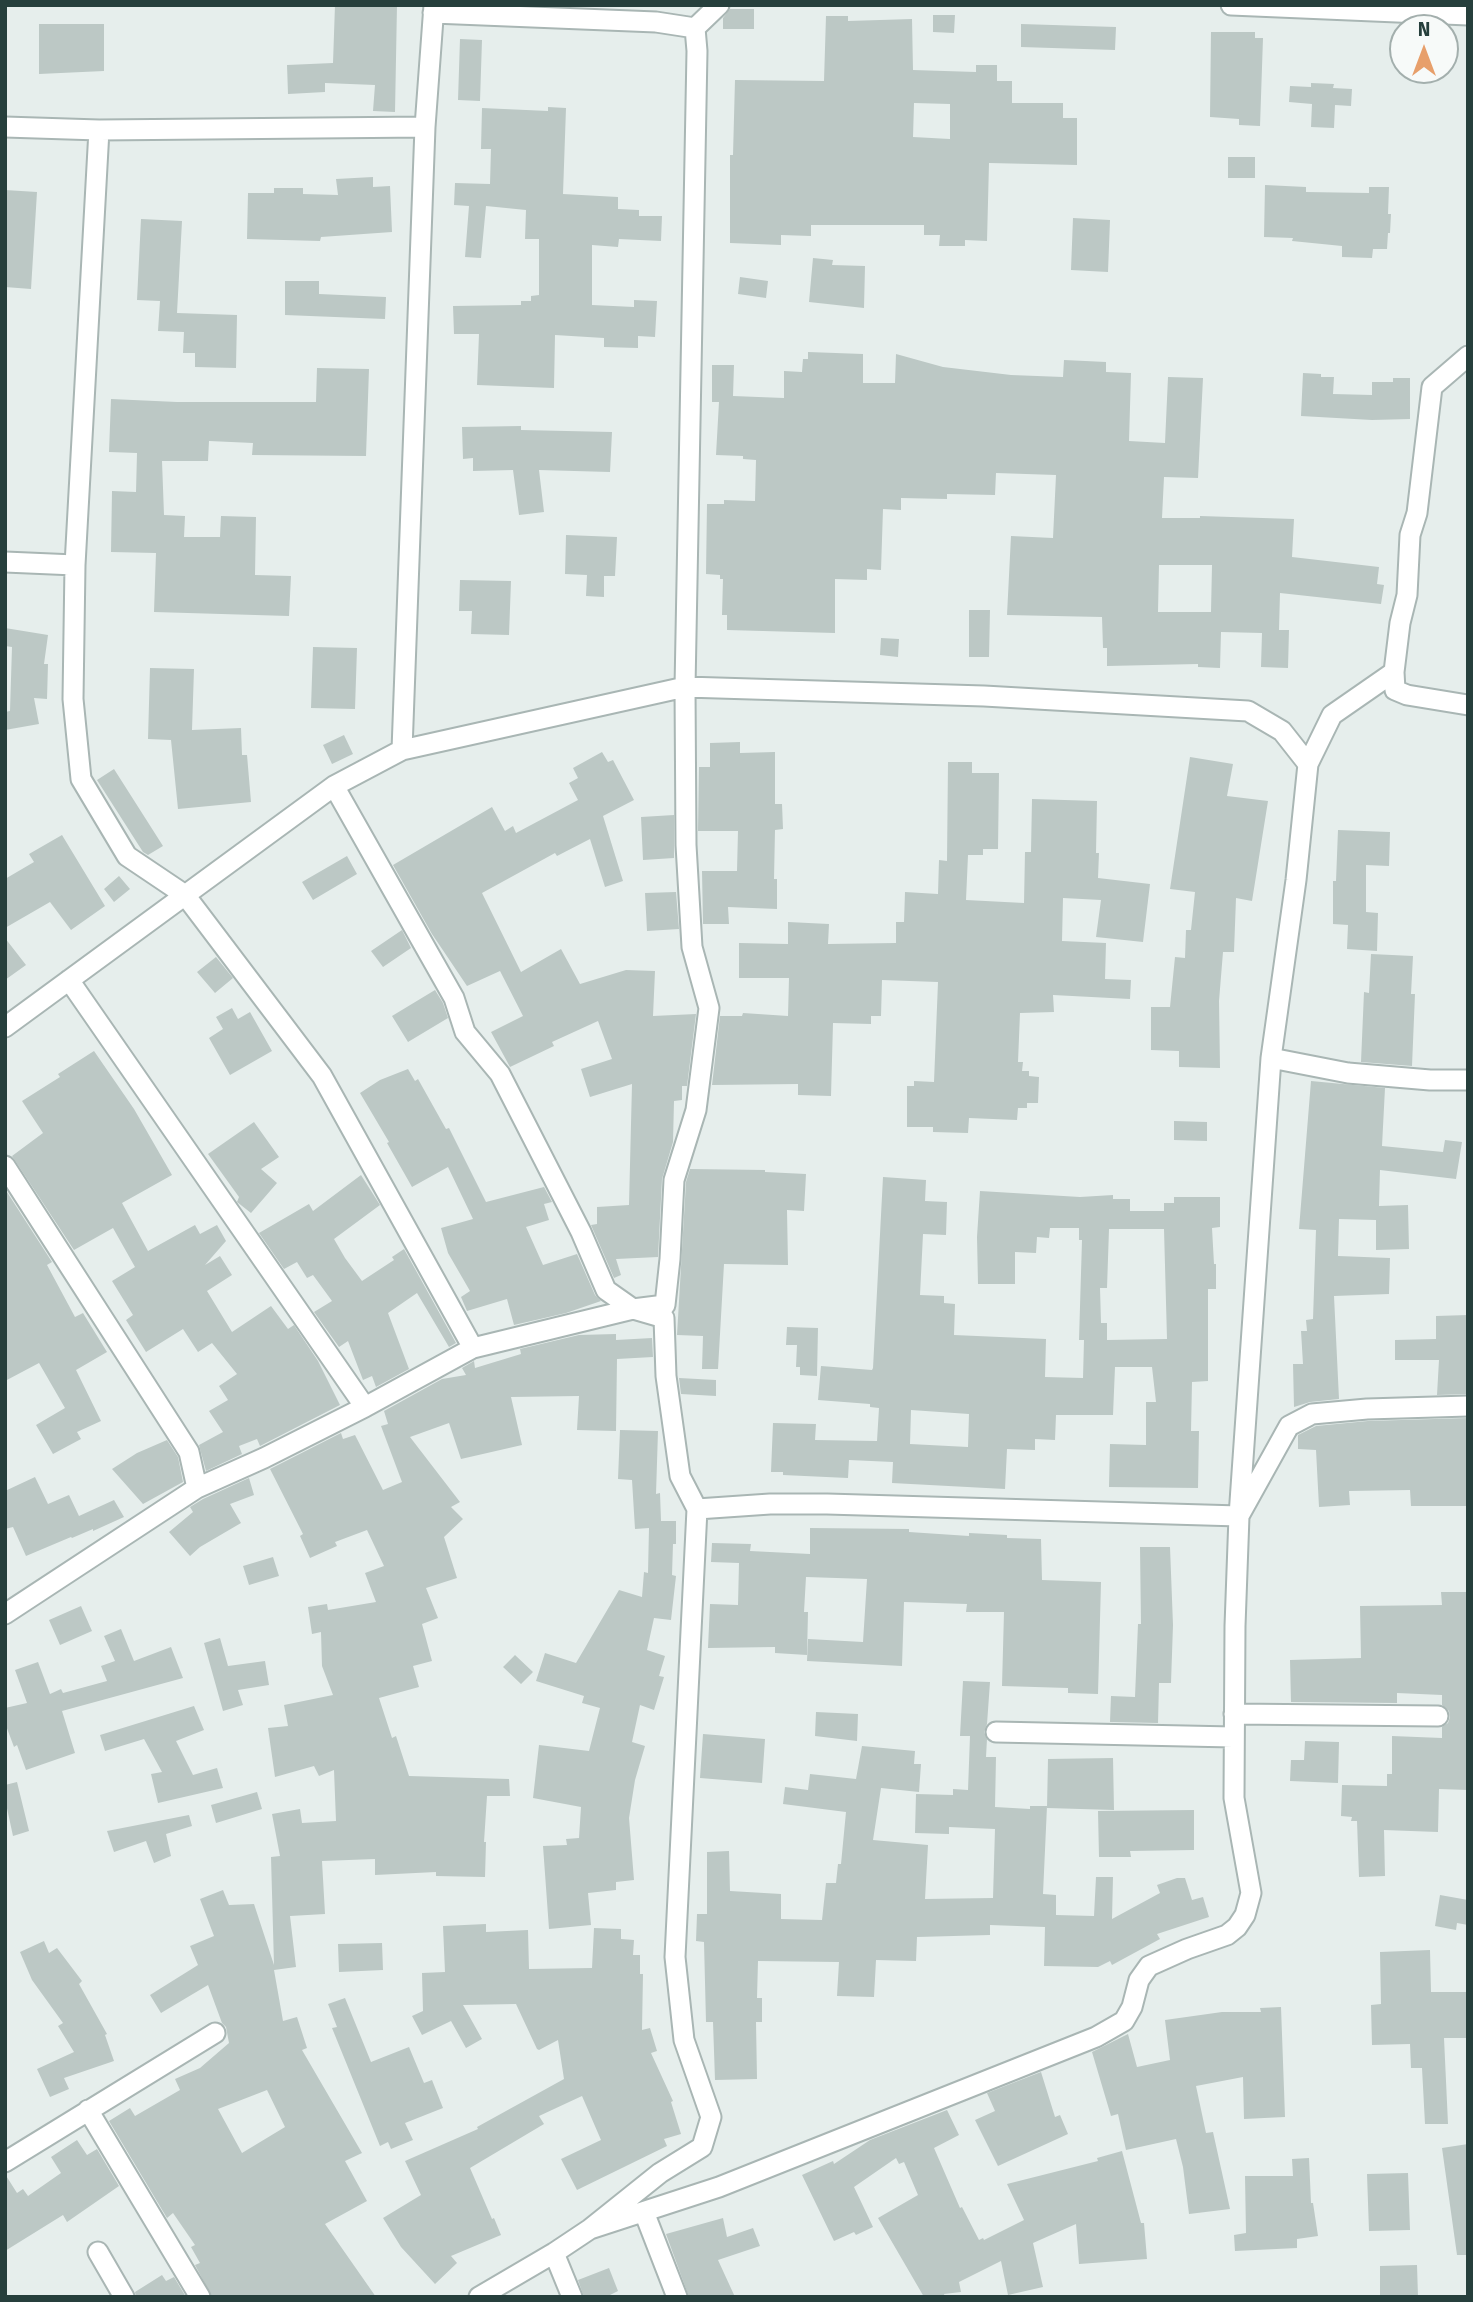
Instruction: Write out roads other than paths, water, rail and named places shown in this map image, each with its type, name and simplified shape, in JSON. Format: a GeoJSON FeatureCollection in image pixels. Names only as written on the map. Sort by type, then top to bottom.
{"type":"FeatureCollection","features":[{"type":"Feature","properties":{"kind":"street"},"geometry":{"type":"LineString","coordinates":[[402,750],[425,127],[433,9],[656,22],[695,27],[719,5]]}},
{"type":"Feature","properties":{"kind":"street"},"geometry":{"type":"LineString","coordinates":[[1230,5],[1468,15]]}},
{"type":"Feature","properties":{"kind":"street"},"geometry":{"type":"LineString","coordinates":[[5,1614],[197,1488],[365,1407],[473,1348],[633,1309],[665,1305],[674,1180],[696,1110],[709,1008],[692,947],[686,845],[685,687],[697,51],[695,27]]}},
{"type":"Feature","properties":{"kind":"street"},"geometry":{"type":"LineString","coordinates":[[5,127],[99,130],[425,127]]}},
{"type":"Feature","properties":{"kind":"street"},"geometry":{"type":"LineString","coordinates":[[99,130],[75,565],[73,699],[82,779],[127,856],[185,895],[322,1076],[473,1348]]}},
{"type":"Feature","properties":{"kind":"street"},"geometry":{"type":"LineString","coordinates":[[1468,356],[1432,387],[1417,513],[1409,535],[1407,595],[1394,672],[1395,691],[1468,705]]}},
{"type":"Feature","properties":{"kind":"street"},"geometry":{"type":"LineString","coordinates":[[5,562],[75,565]]}},
{"type":"Feature","properties":{"kind":"street"},"geometry":{"type":"LineString","coordinates":[[590,2229],[719,2187],[1096,2037],[1124,2021],[1132,2007],[1139,1980],[1149,1966],[1227,1935],[1245,1915],[1251,1893],[1234,1798],[1233,1737],[1239,1516],[1271,1058],[1296,880],[1308,764],[1332,715],[1394,672]]}},
{"type":"Feature","properties":{"kind":"street"},"geometry":{"type":"LineString","coordinates":[[5,1027],[334,786],[402,750],[685,687],[984,696],[1248,711],[1282,731],[1308,764]]}},
{"type":"Feature","properties":{"kind":"street"},"geometry":{"type":"LineString","coordinates":[[334,786],[454,998],[465,1032],[500,1074],[581,1232],[606,1290],[633,1309],[664,1318],[666,1376],[680,1476],[697,1509],[675,1957],[684,2040],[711,2118],[702,2147],[660,2173],[590,2229],[479,2297]]}},
{"type":"Feature","properties":{"kind":"street"},"geometry":{"type":"LineString","coordinates":[[69,980],[365,1407]]}},
{"type":"Feature","properties":{"kind":"street"},"geometry":{"type":"LineString","coordinates":[[1271,1058],[1348,1073],[1430,1080],[1468,1080]]}},
{"type":"Feature","properties":{"kind":"street"},"geometry":{"type":"LineString","coordinates":[[5,1166],[190,1452],[197,1488]]}},
{"type":"Feature","properties":{"kind":"street"},"geometry":{"type":"LineString","coordinates":[[1239,1516],[1289,1426],[1312,1414],[1367,1409],[1468,1406]]}},
{"type":"Feature","properties":{"kind":"street"},"geometry":{"type":"LineString","coordinates":[[697,1509],[770,1504],[827,1504],[1239,1516]]}},
{"type":"Feature","properties":{"kind":"street"},"geometry":{"type":"LineString","coordinates":[[1234,1714],[1438,1716]]}},
{"type":"Feature","properties":{"kind":"street"},"geometry":{"type":"LineString","coordinates":[[996,1732],[1233,1737]]}},
{"type":"Feature","properties":{"kind":"street"},"geometry":{"type":"LineString","coordinates":[[5,2162],[215,2033]]}},
{"type":"Feature","properties":{"kind":"street"},"geometry":{"type":"LineString","coordinates":[[88,2110],[200,2297]]}},
{"type":"Feature","properties":{"kind":"street"},"geometry":{"type":"LineString","coordinates":[[644,2212],[677,2297]]}},
{"type":"Feature","properties":{"kind":"street"},"geometry":{"type":"LineString","coordinates":[[99,2252],[124,2297]]}},
{"type":"Feature","properties":{"kind":"street"},"geometry":{"type":"LineString","coordinates":[[554,2253],[572,2297]]}}]}
